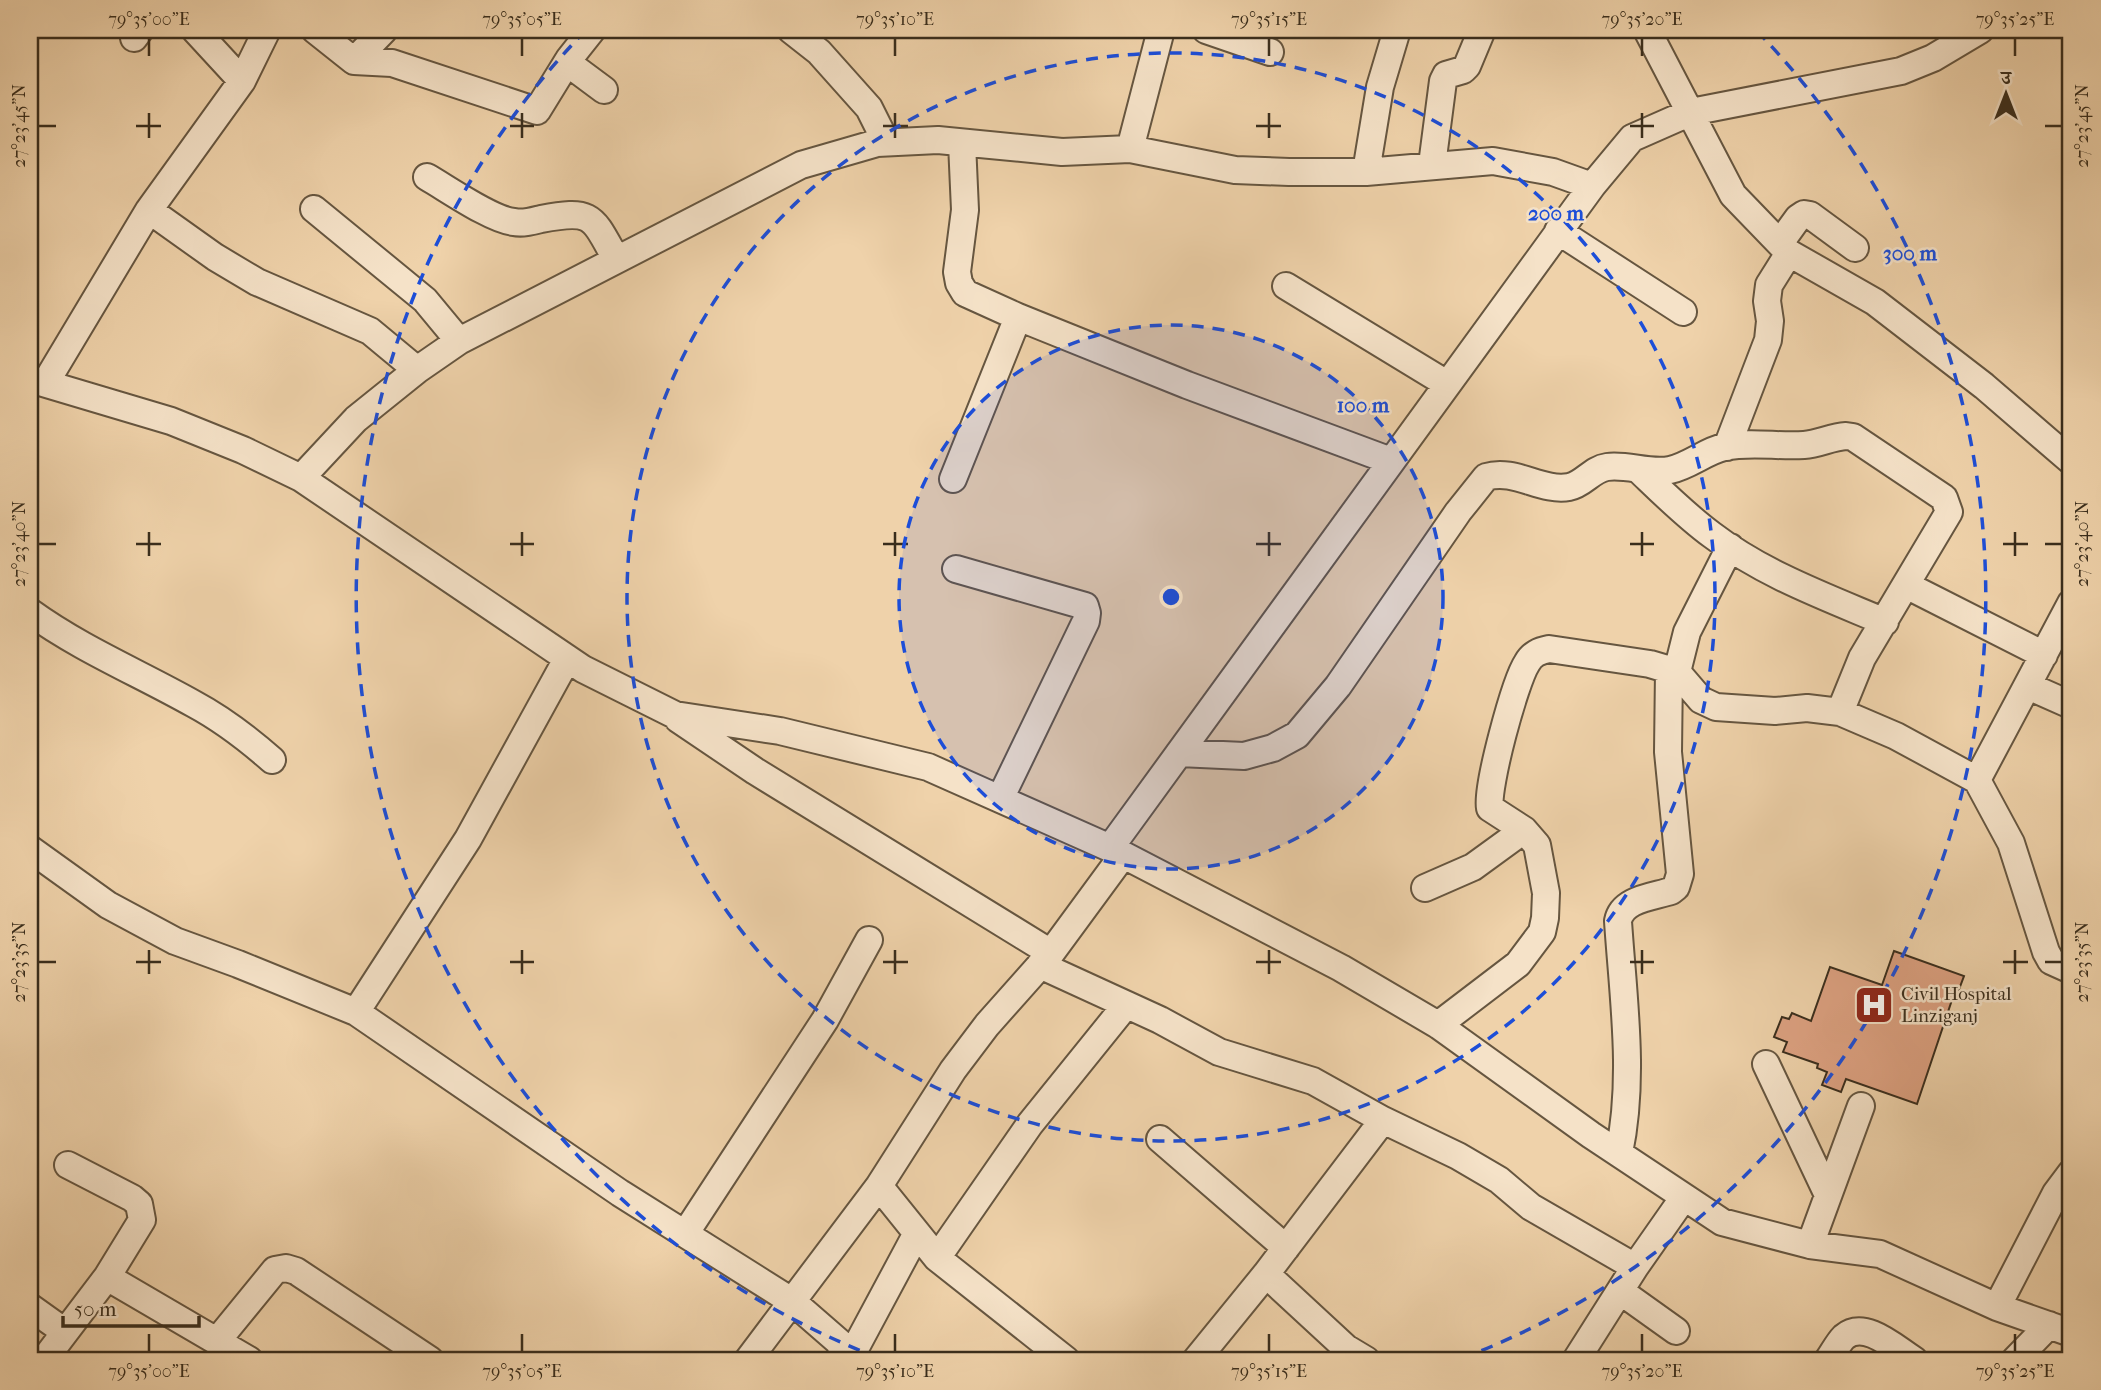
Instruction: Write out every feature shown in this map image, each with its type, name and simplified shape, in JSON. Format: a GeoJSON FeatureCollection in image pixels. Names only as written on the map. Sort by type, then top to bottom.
{"type":"FeatureCollection","features":[{"type":"Feature","properties":{"kind":"street"},"geometry":{"type":"LineString","coordinates":[[195,30],[242,80]]}},
{"type":"Feature","properties":{"kind":"street"},"geometry":{"type":"LineString","coordinates":[[267,30],[242,80],[149,210],[38,381],[171,421],[243,450],[301,478],[567,659],[668,712],[780,731],[928,767],[1117,851],[1341,968],[1438,1025],[1722,1222],[1810,1245],[1880,1254],[1997,1307],[2060,1329]]}},
{"type":"Feature","properties":{"kind":"street"},"geometry":{"type":"LineString","coordinates":[[315,30],[354,61],[392,63],[537,111],[569,59],[592,30]]}},
{"type":"Feature","properties":{"kind":"street"},"geometry":{"type":"LineString","coordinates":[[354,61],[384,30]]}},
{"type":"Feature","properties":{"kind":"street"},"geometry":{"type":"LineString","coordinates":[[791,30],[819,52],[869,108],[886,142]]}},
{"type":"Feature","properties":{"kind":"street"},"geometry":{"type":"LineString","coordinates":[[1130,149],[1161,30]]}},
{"type":"Feature","properties":{"kind":"street"},"geometry":{"type":"LineString","coordinates":[[1206,30],[1270,52]]}},
{"type":"Feature","properties":{"kind":"street"},"geometry":{"type":"LineString","coordinates":[[1366,172],[1380,87],[1397,30]]}},
{"type":"Feature","properties":{"kind":"street"},"geometry":{"type":"LineString","coordinates":[[1432,166],[1443,81],[1446,75],[1463,70],[1467,66],[1482,30]]}},
{"type":"Feature","properties":{"kind":"street"},"geometry":{"type":"LineString","coordinates":[[1647,30],[1733,195],[1785,248],[1875,302],[1984,386],[2071,461]]}},
{"type":"Feature","properties":{"kind":"street"},"geometry":{"type":"LineString","coordinates":[[748,1360],[879,1186],[953,1070],[1046,959],[1179,753],[1591,186],[1632,138],[1691,112],[1901,71],[1933,58],[1980,30]]}},
{"type":"Feature","properties":{"kind":"street"},"geometry":{"type":"LineString","coordinates":[[569,59],[573,69],[604,90]]}},
{"type":"Feature","properties":{"kind":"street"},"geometry":{"type":"LineString","coordinates":[[301,478],[356,419],[417,370],[459,341],[801,165],[877,143],[938,140],[1062,152],[1130,149],[1235,170],[1366,172],[1493,161],[1553,172],[1591,186]]}},
{"type":"Feature","properties":{"kind":"street"},"geometry":{"type":"LineString","coordinates":[[962,143],[965,210],[957,272],[965,293],[1188,385],[1391,461]]}},
{"type":"Feature","properties":{"kind":"street"},"geometry":{"type":"LineString","coordinates":[[427,177],[500,218],[514,222],[568,214],[584,215],[595,222],[616,259]]}},
{"type":"Feature","properties":{"kind":"street"},"geometry":{"type":"LineString","coordinates":[[314,209],[425,300],[459,341]]}},
{"type":"Feature","properties":{"kind":"street"},"geometry":{"type":"LineString","coordinates":[[149,210],[215,257],[257,282],[370,331],[417,370]]}},
{"type":"Feature","properties":{"kind":"street"},"geometry":{"type":"LineString","coordinates":[[1727,447],[1768,340],[1769,285],[1798,218],[1804,214],[1810,215],[1855,248]]}},
{"type":"Feature","properties":{"kind":"street"},"geometry":{"type":"LineString","coordinates":[[1558,231],[1684,312]]}},
{"type":"Feature","properties":{"kind":"street"},"geometry":{"type":"LineString","coordinates":[[1286,286],[1447,384]]}},
{"type":"Feature","properties":{"kind":"street"},"geometry":{"type":"LineString","coordinates":[[953,479],[1018,317]]}},
{"type":"Feature","properties":{"kind":"street"},"geometry":{"type":"LineString","coordinates":[[1179,753],[1244,756],[1273,748],[1297,735],[1338,686],[1458,512],[1486,477],[1506,474],[1556,487],[1568,487],[1577,485],[1595,471],[1606,467],[1640,471],[1671,470],[1727,447],[1743,444],[1802,446],[1837,437],[1853,437],[1944,498],[1949,512],[1862,658],[1840,712]]}},
{"type":"Feature","properties":{"kind":"street"},"geometry":{"type":"LineString","coordinates":[[1640,471],[1702,528],[1731,547],[1813,592],[1885,622]]}},
{"type":"Feature","properties":{"kind":"street"},"geometry":{"type":"LineString","coordinates":[[1619,1153],[1625,1125],[1628,1060],[1618,920],[1626,905],[1671,891],[1676,887],[1680,874],[1668,752],[1673,671],[1687,632],[1731,547]]}},
{"type":"Feature","properties":{"kind":"street"},"geometry":{"type":"LineString","coordinates":[[956,569],[1085,606],[1087,613],[1086,621],[1000,799]]}},
{"type":"Feature","properties":{"kind":"street"},"geometry":{"type":"LineString","coordinates":[[1906,585],[2044,655]]}},
{"type":"Feature","properties":{"kind":"street"},"geometry":{"type":"LineString","coordinates":[[1977,780],[2071,603]]}},
{"type":"Feature","properties":{"kind":"street"},"geometry":{"type":"LineString","coordinates":[[30,612],[97,654],[195,704],[244,736],[272,760]]}},
{"type":"Feature","properties":{"kind":"street"},"geometry":{"type":"LineString","coordinates":[[1438,1025],[1518,964],[1542,932],[1546,893],[1537,845],[1524,830],[1490,808],[1488,800],[1496,760],[1521,674],[1528,661],[1538,652],[1549,649],[1650,664],[1673,671],[1701,700],[1716,707],[1775,712],[1807,708],[1840,712],[1896,737],[1977,780],[2011,843],[2046,952],[2051,961],[2071,970]]}},
{"type":"Feature","properties":{"kind":"street"},"geometry":{"type":"LineString","coordinates":[[356,1012],[468,839],[567,659]]}},
{"type":"Feature","properties":{"kind":"street"},"geometry":{"type":"LineString","coordinates":[[2028,686],[2071,705]]}},
{"type":"Feature","properties":{"kind":"street"},"geometry":{"type":"LineString","coordinates":[[668,712],[1046,959],[1219,1052],[1313,1081],[1383,1120],[1458,1156],[1499,1180],[1531,1207],[1635,1266]]}},
{"type":"Feature","properties":{"kind":"street"},"geometry":{"type":"LineString","coordinates":[[1424,888],[1473,867],[1524,830]]}},
{"type":"Feature","properties":{"kind":"street"},"geometry":{"type":"LineString","coordinates":[[30,849],[108,905],[175,941],[356,1012],[620,1193],[793,1302],[839,1342],[846,1357]]}},
{"type":"Feature","properties":{"kind":"street"},"geometry":{"type":"LineString","coordinates":[[685,1234],[825,1020],[869,940]]}},
{"type":"Feature","properties":{"kind":"street"},"geometry":{"type":"LineString","coordinates":[[937,1258],[1030,1124],[1126,1004]]}},
{"type":"Feature","properties":{"kind":"street"},"geometry":{"type":"LineString","coordinates":[[1766,1064],[1828,1195]]}},
{"type":"Feature","properties":{"kind":"street"},"geometry":{"type":"LineString","coordinates":[[1810,1245],[1861,1106]]}},
{"type":"Feature","properties":{"kind":"street"},"geometry":{"type":"LineString","coordinates":[[1196,1360],[1266,1274],[1383,1120]]}},
{"type":"Feature","properties":{"kind":"street"},"geometry":{"type":"LineString","coordinates":[[1160,1139],[1286,1248]]}},
{"type":"Feature","properties":{"kind":"street"},"geometry":{"type":"LineString","coordinates":[[44,1360],[107,1277],[142,1220],[142,1210],[132,1198],[68,1165]]}},
{"type":"Feature","properties":{"kind":"street"},"geometry":{"type":"LineString","coordinates":[[1997,1307],[2056,1193],[2071,1173]]}},
{"type":"Feature","properties":{"kind":"street"},"geometry":{"type":"LineString","coordinates":[[879,1186],[937,1258],[1066,1360]]}},
{"type":"Feature","properties":{"kind":"street"},"geometry":{"type":"LineString","coordinates":[[1576,1360],[1635,1266],[1684,1197]]}},
{"type":"Feature","properties":{"kind":"street"},"geometry":{"type":"LineString","coordinates":[[846,1357],[916,1233]]}},
{"type":"Feature","properties":{"kind":"street"},"geometry":{"type":"LineString","coordinates":[[217,1341],[275,1270],[286,1268],[296,1271],[430,1360]]}},
{"type":"Feature","properties":{"kind":"street"},"geometry":{"type":"LineString","coordinates":[[1266,1274],[1346,1348],[1366,1360]]}},
{"type":"Feature","properties":{"kind":"street"},"geometry":{"type":"LineString","coordinates":[[107,1277],[249,1360]]}},
{"type":"Feature","properties":{"kind":"street"},"geometry":{"type":"LineString","coordinates":[[1620,1291],[1676,1331]]}},
{"type":"Feature","properties":{"kind":"street"},"geometry":{"type":"LineString","coordinates":[[30,1307],[65,1332]]}},
{"type":"Feature","properties":{"kind":"street"},"geometry":{"type":"LineString","coordinates":[[2015,1360],[2060,1329]]}},
{"type":"Feature","properties":{"kind":"street"},"geometry":{"type":"LineString","coordinates":[[1828,1360],[1844,1337],[1856,1331],[1871,1332],[1914,1360]]}},
{"type":"Feature","properties":{"kind":"building"},"geometry":{"type":"Polygon","coordinates":[[[1894,951],[1964,976],[1958,992],[1955,991],[1917,1104],[1846,1079],[1841,1092],[1822,1085],[1827,1072],[1817,1068],[1818,1064],[1783,1052],[1787,1042],[1774,1037],[1782,1017],[1789,1019],[1792,1013],[1811,1021],[1830,967],[1882,985],[1894,951]]]}},
{"type":"Feature","properties":{"kind":"place","name":"Civil Hospital Linziganj"},"geometry":{"type":"Point","coordinates":[1874,1005]}}]}
